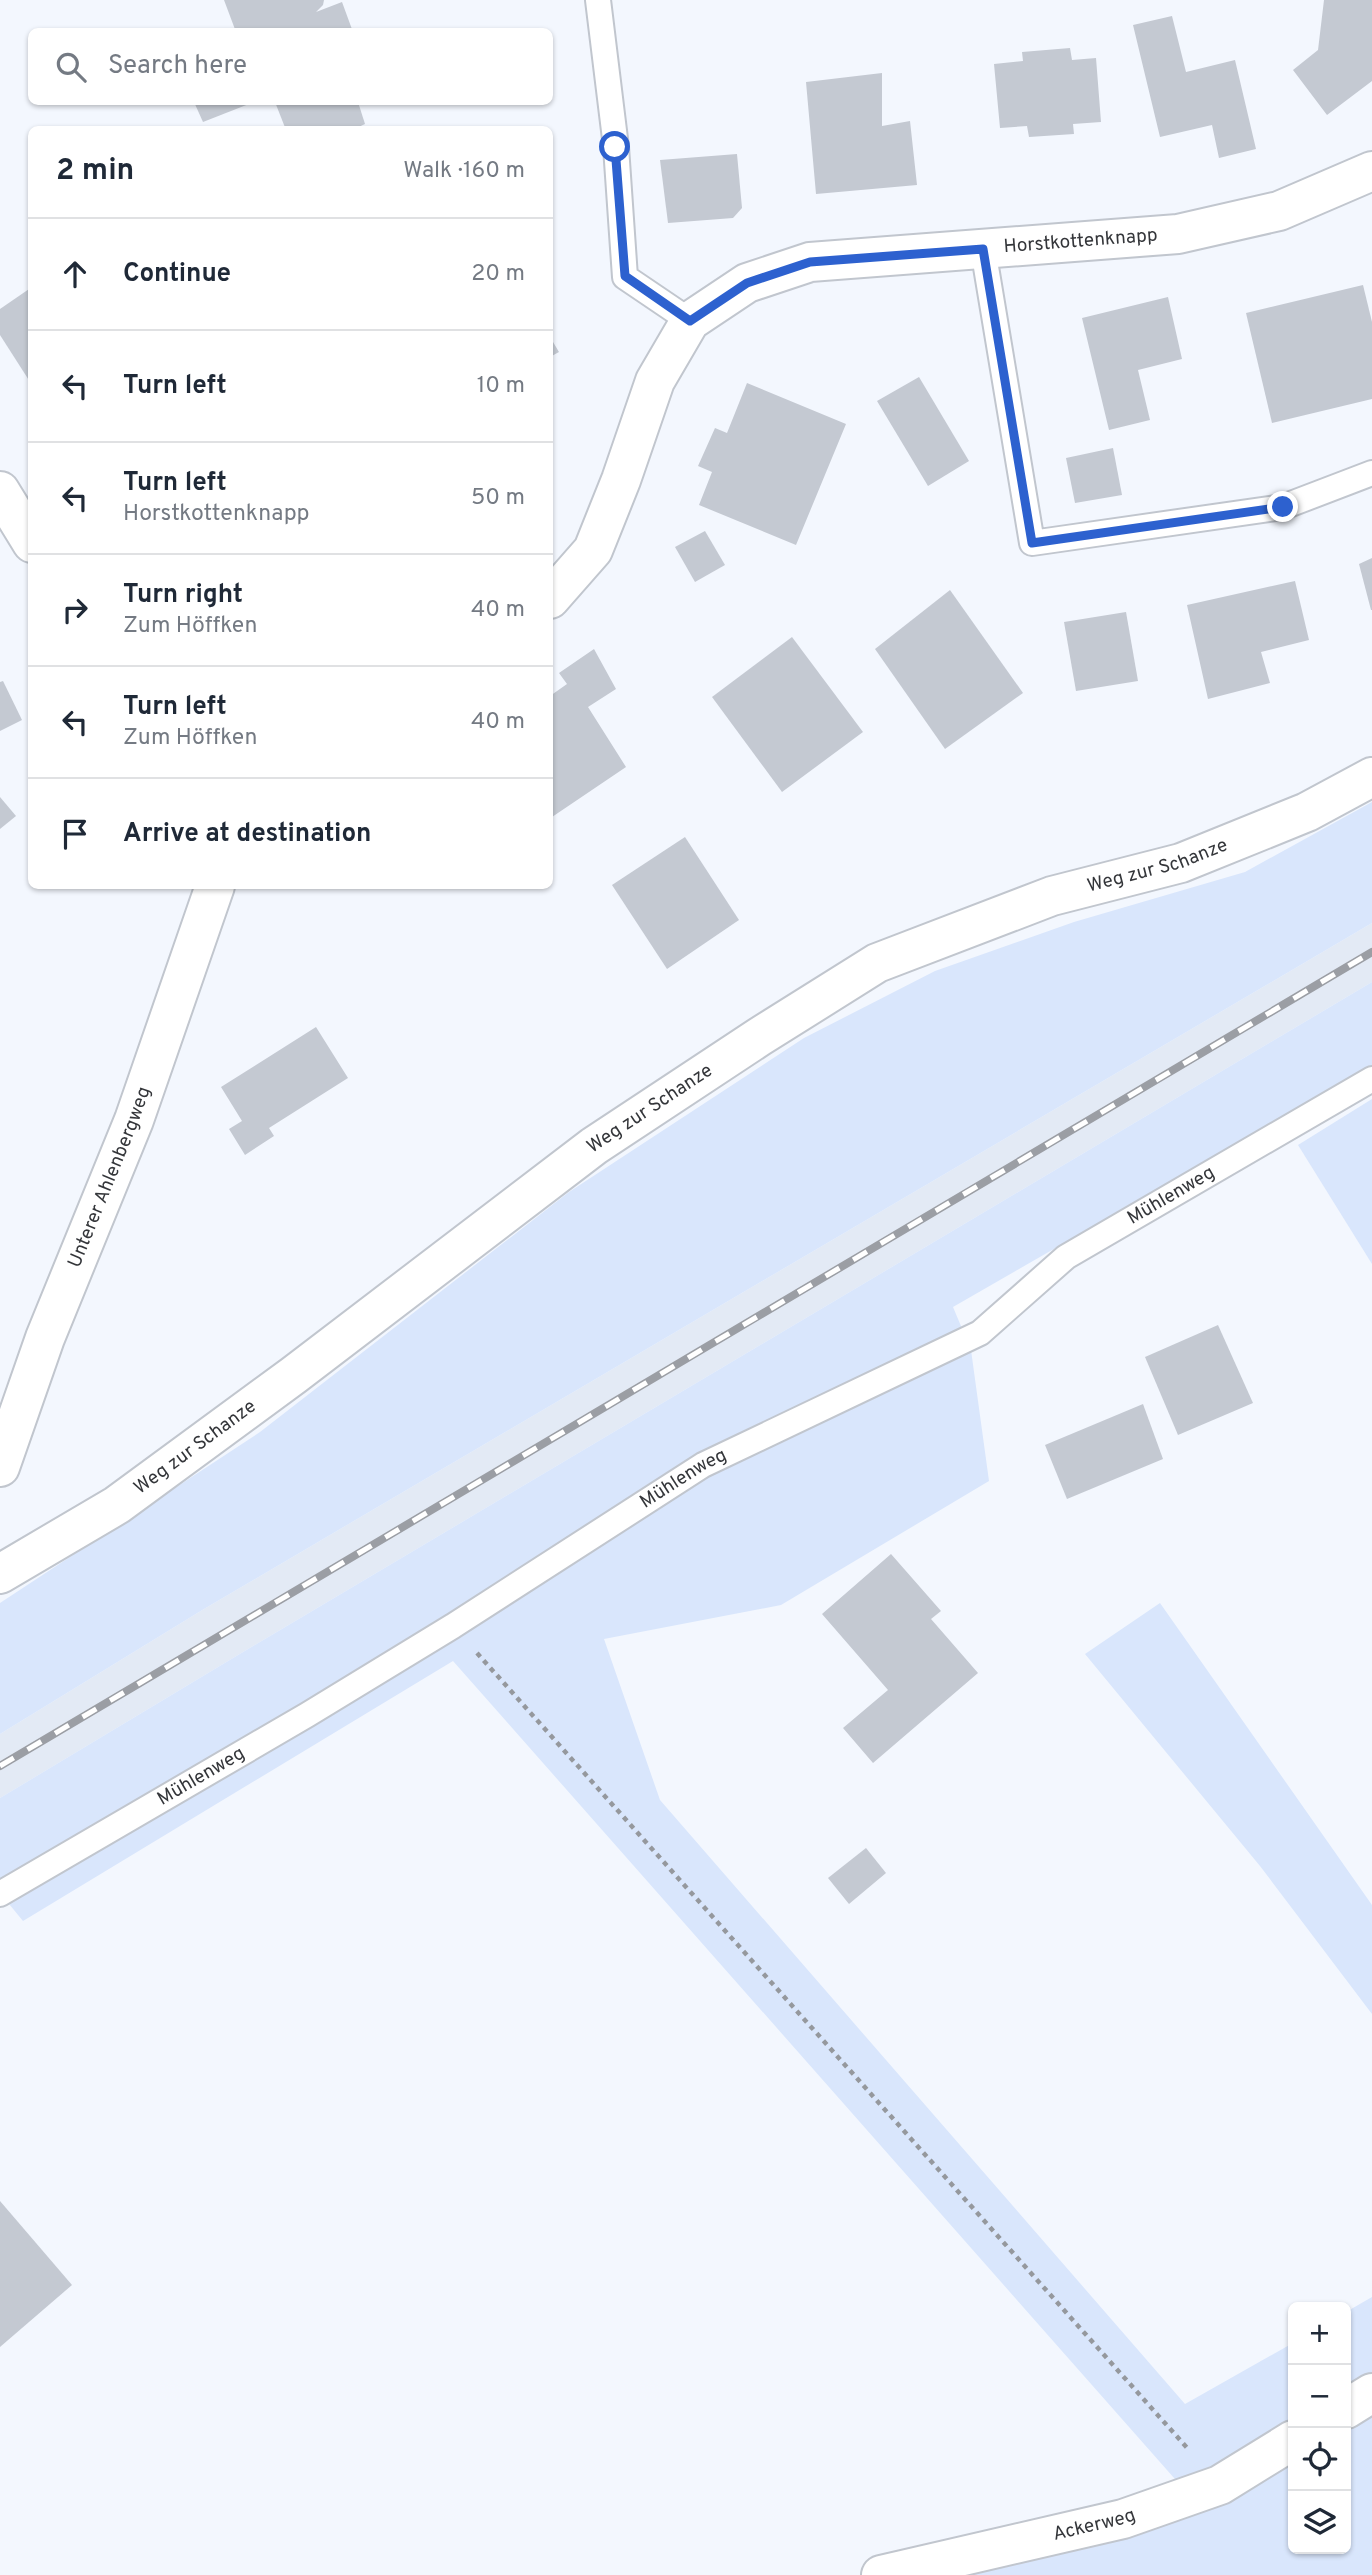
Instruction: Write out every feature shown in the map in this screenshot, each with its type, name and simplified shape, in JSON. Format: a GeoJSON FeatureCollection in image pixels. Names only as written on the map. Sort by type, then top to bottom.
{"type":"FeatureCollection","features":[{"type":"Feature","properties":{"kind":"street","name":"Horstkottenknapp"},"geometry":{"type":"LineString","coordinates":[[553,596],[593,550],[621,480],[655,380],[690,321],[747,283],[810,262],[1178,234],[1279,211],[1372,171]]}},
{"type":"Feature","properties":{"kind":"street"},"geometry":{"type":"LineString","coordinates":[[0,491],[28,536]]}},
{"type":"Feature","properties":{"kind":"street","name":"Weg zur Schanze"},"geometry":{"type":"LineString","coordinates":[[0,1574],[128,1497],[294,1375],[594,1146],[877,962],[1052,896],[1181,863],[1307,812],[1372,777]]}},
{"type":"Feature","properties":{"kind":"street","name":"Unterer Ahlenbergweg"},"geometry":{"type":"LineString","coordinates":[[0,1467],[45,1338],[134,1120],[214,889]]}},
{"type":"Feature","properties":{"kind":"street"},"geometry":{"type":"LineString","coordinates":[[1351,2406],[1372,2393]]}},
{"type":"Feature","properties":{"kind":"street","name":"Ackerweg"},"geometry":{"type":"LineString","coordinates":[[881,2575],[1122,2519],[1220,2485],[1288,2443]]}},
{"type":"Feature","properties":{"kind":"lane"},"geometry":{"type":"LineString","coordinates":[[598,0],[615,147],[625,276],[690,321]]}},
{"type":"Feature","properties":{"kind":"lane"},"geometry":{"type":"LineString","coordinates":[[983,249],[1032,543],[1283,507],[1372,473]]}},
{"type":"Feature","properties":{"kind":"lane","name":"Mühlenweg"},"geometry":{"type":"LineString","coordinates":[[0,1894],[307,1715],[453,1626],[704,1465],[980,1333],[1066,1257],[1372,1079]]}},
{"type":"Feature","properties":{"kind":"path"},"geometry":{"type":"LineString","coordinates":[[453,1626],[1220,2485]]}},
{"type":"Feature","properties":{"kind":"shaded area"},"geometry":{"type":"Polygon","coordinates":[[[1372,802],[1372,923],[204,1609],[0,1734],[0,1603],[260,1432],[569,1192],[804,1038],[935,971],[1074,922],[1245,872],[1372,802]]]}},
{"type":"Feature","properties":{"kind":"shaded area"},"geometry":{"type":"Polygon","coordinates":[[[1372,923],[1372,982],[0,1798],[0,1734],[204,1609],[1372,923]]]}},
{"type":"Feature","properties":{"kind":"shaded area"},"geometry":{"type":"Polygon","coordinates":[[[1372,982],[1372,1066],[953,1307],[971,1350],[989,1481],[781,1605],[604,1639],[660,1800],[1185,2404],[1288,2346],[1288,2554],[1351,2554],[1351,2309],[1372,2297],[1372,2575],[939,2575],[1197,2504],[453,1661],[23,1921],[0,1893],[0,1798],[1372,982]]]}},
{"type":"Feature","properties":{"kind":"shaded area"},"geometry":{"type":"Polygon","coordinates":[[[1372,1099],[1372,1264],[1298,1145],[1372,1099]]]}},
{"type":"Feature","properties":{"kind":"shaded area"},"geometry":{"type":"Polygon","coordinates":[[[1160,1603],[1372,1905],[1372,2014],[1260,1866],[1085,1654],[1160,1603]]]}},
{"type":"Feature","properties":{"kind":"building"},"geometry":{"type":"Polygon","coordinates":[[[224,0],[324,0],[316,12],[342,2],[352,28],[234,28],[224,0]]]}},
{"type":"Feature","properties":{"kind":"building"},"geometry":{"type":"Polygon","coordinates":[[[1324,0],[1372,0],[1372,81],[1327,115],[1293,70],[1318,50],[1324,0]]]}},
{"type":"Feature","properties":{"kind":"building"},"geometry":{"type":"Polygon","coordinates":[[[1172,16],[1186,72],[1235,60],[1256,149],[1219,158],[1212,125],[1160,137],[1133,25],[1172,16]]]}},
{"type":"Feature","properties":{"kind":"building"},"geometry":{"type":"Polygon","coordinates":[[[1070,48],[1072,60],[1096,58],[1101,122],[1073,124],[1074,134],[1029,137],[1027,126],[1000,128],[994,64],[1023,61],[1022,52],[1070,48]]]}},
{"type":"Feature","properties":{"kind":"building"},"geometry":{"type":"Polygon","coordinates":[[[882,73],[882,126],[910,121],[917,185],[816,194],[806,82],[882,73]]]}},
{"type":"Feature","properties":{"kind":"building"},"geometry":{"type":"Polygon","coordinates":[[[195,105],[246,105],[203,122],[195,105]]]}},
{"type":"Feature","properties":{"kind":"building"},"geometry":{"type":"Polygon","coordinates":[[[276,105],[359,105],[365,124],[361,126],[284,126],[276,105]]]}},
{"type":"Feature","properties":{"kind":"building"},"geometry":{"type":"Polygon","coordinates":[[[737,154],[742,208],[733,218],[668,223],[660,160],[737,154]]]}},
{"type":"Feature","properties":{"kind":"building"},"geometry":{"type":"Polygon","coordinates":[[[1363,285],[1372,322],[1372,399],[1272,423],[1246,313],[1363,285]]]}},
{"type":"Feature","properties":{"kind":"building"},"geometry":{"type":"Polygon","coordinates":[[[28,290],[28,379],[0,335],[0,309],[28,290]]]}},
{"type":"Feature","properties":{"kind":"building"},"geometry":{"type":"Polygon","coordinates":[[[1168,297],[1182,359],[1138,370],[1150,420],[1109,430],[1082,318],[1168,297]]]}},
{"type":"Feature","properties":{"kind":"building"},"geometry":{"type":"Polygon","coordinates":[[[553,342],[559,352],[553,355],[553,342]]]}},
{"type":"Feature","properties":{"kind":"building"},"geometry":{"type":"Polygon","coordinates":[[[919,377],[969,461],[928,486],[877,401],[919,377]]]}},
{"type":"Feature","properties":{"kind":"building"},"geometry":{"type":"Polygon","coordinates":[[[747,383],[846,424],[796,545],[699,505],[712,472],[698,466],[715,428],[727,433],[747,383]]]}},
{"type":"Feature","properties":{"kind":"building"},"geometry":{"type":"Polygon","coordinates":[[[1113,448],[1122,495],[1075,503],[1066,458],[1113,448]]]}},
{"type":"Feature","properties":{"kind":"building"},"geometry":{"type":"Polygon","coordinates":[[[705,531],[725,565],[695,582],[675,547],[705,531]]]}},
{"type":"Feature","properties":{"kind":"building"},"geometry":{"type":"Polygon","coordinates":[[[1372,558],[1372,610],[1371,610],[1359,564],[1372,558]]]}},
{"type":"Feature","properties":{"kind":"building"},"geometry":{"type":"Polygon","coordinates":[[[1295,581],[1309,640],[1261,652],[1270,683],[1208,699],[1187,605],[1295,581]]]}},
{"type":"Feature","properties":{"kind":"building"},"geometry":{"type":"Polygon","coordinates":[[[950,590],[1023,693],[945,749],[875,649],[950,590]]]}},
{"type":"Feature","properties":{"kind":"building"},"geometry":{"type":"Polygon","coordinates":[[[1126,612],[1138,681],[1076,691],[1064,622],[1126,612]]]}},
{"type":"Feature","properties":{"kind":"building"},"geometry":{"type":"Polygon","coordinates":[[[792,637],[863,732],[782,792],[712,697],[792,637]]]}},
{"type":"Feature","properties":{"kind":"building"},"geometry":{"type":"Polygon","coordinates":[[[594,649],[616,689],[588,707],[626,767],[553,816],[553,694],[567,684],[559,673],[594,649]]]}},
{"type":"Feature","properties":{"kind":"building"},"geometry":{"type":"Polygon","coordinates":[[[3,681],[22,720],[0,731],[0,682],[3,681]]]}},
{"type":"Feature","properties":{"kind":"building"},"geometry":{"type":"Polygon","coordinates":[[[0,797],[16,816],[0,829],[0,797]]]}},
{"type":"Feature","properties":{"kind":"building"},"geometry":{"type":"Polygon","coordinates":[[[685,837],[739,920],[667,969],[612,885],[685,837]]]}},
{"type":"Feature","properties":{"kind":"building"},"geometry":{"type":"Polygon","coordinates":[[[316,1027],[348,1078],[269,1128],[274,1136],[245,1155],[229,1129],[242,1121],[221,1087],[316,1027]]]}},
{"type":"Feature","properties":{"kind":"building"},"geometry":{"type":"Polygon","coordinates":[[[1218,1325],[1253,1403],[1178,1435],[1145,1357],[1218,1325]]]}},
{"type":"Feature","properties":{"kind":"building"},"geometry":{"type":"Polygon","coordinates":[[[1143,1404],[1163,1459],[1067,1499],[1045,1445],[1143,1404]]]}},
{"type":"Feature","properties":{"kind":"building"},"geometry":{"type":"Polygon","coordinates":[[[891,1554],[941,1611],[931,1619],[978,1673],[873,1763],[843,1728],[888,1690],[822,1614],[891,1554]]]}},
{"type":"Feature","properties":{"kind":"building"},"geometry":{"type":"Polygon","coordinates":[[[866,1848],[886,1873],[849,1904],[828,1878],[866,1848]]]}},
{"type":"Feature","properties":{"kind":"building"},"geometry":{"type":"Polygon","coordinates":[[[0,2201],[72,2285],[0,2347],[0,2201]]]}},
{"type":"Feature","properties":{"kind":"railway"},"geometry":{"type":"LineString","coordinates":[[0,1766],[1372,952]]}},
{"type":"Feature","properties":{"kind":"route"},"geometry":{"type":"LineString","coordinates":[[615,147],[625,276],[690,321],[747,283],[810,262],[983,249],[1032,543],[1283,507]]}}]}
